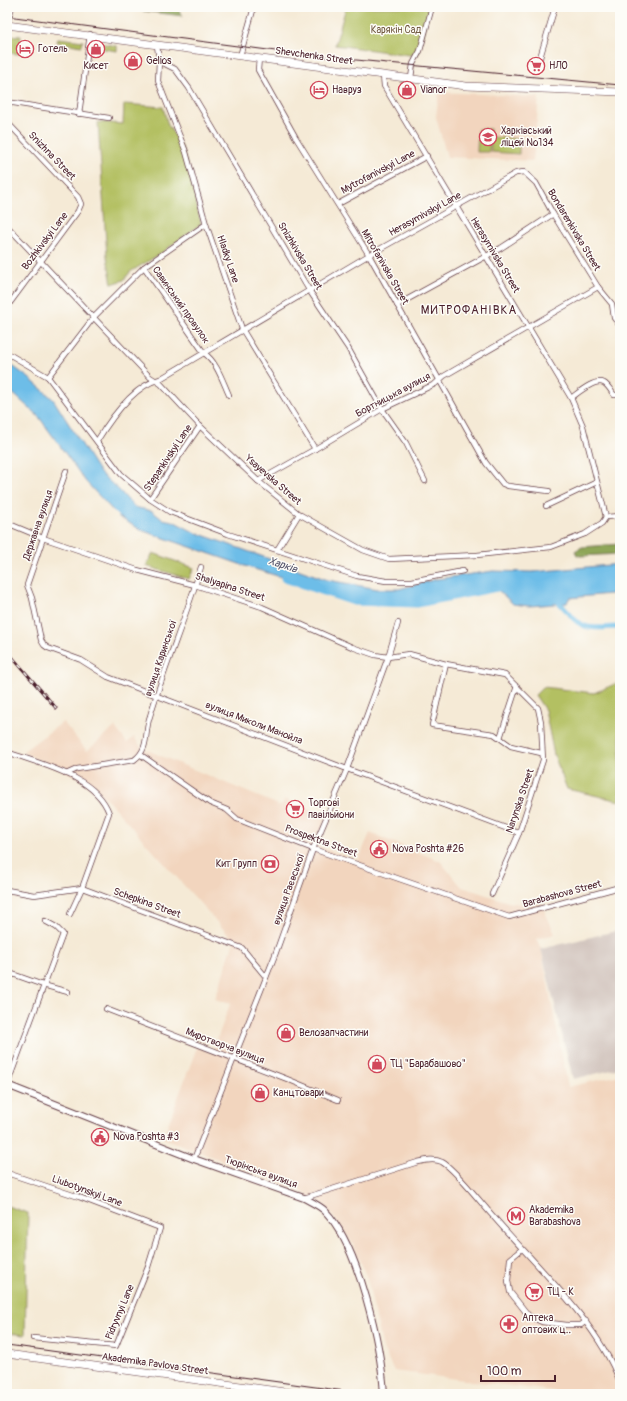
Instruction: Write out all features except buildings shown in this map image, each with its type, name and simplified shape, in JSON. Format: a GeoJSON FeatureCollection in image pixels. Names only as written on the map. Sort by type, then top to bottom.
{"type":"FeatureCollection","features":[{"type":"Feature","properties":{"kind":"main road","name":"Shevchenka Street"},"geometry":{"type":"LineString","coordinates":[[7,24],[90,34],[157,45],[466,86],[620,92]]}},
{"type":"Feature","properties":{"kind":"main road","name":"Тюрінська вулиця"},"geometry":{"type":"LineString","coordinates":[[7,1085],[194,1159],[304,1198],[321,1208],[330,1218],[346,1244],[359,1274],[382,1370],[384,1394]]}},
{"type":"Feature","properties":{"kind":"main road","name":"Akademika Pavlova Street"},"geometry":{"type":"LineString","coordinates":[[7,1354],[299,1394]]}},
{"type":"Feature","properties":{"kind":"street"},"geometry":{"type":"LineString","coordinates":[[7,24],[12,7]]}},
{"type":"Feature","properties":{"kind":"street"},"geometry":{"type":"LineString","coordinates":[[240,56],[254,7]]}},
{"type":"Feature","properties":{"kind":"street"},"geometry":{"type":"LineString","coordinates":[[411,78],[413,64],[420,51],[432,7]]}},
{"type":"Feature","properties":{"kind":"street"},"geometry":{"type":"LineString","coordinates":[[539,61],[555,7]]}},
{"type":"Feature","properties":{"kind":"street"},"geometry":{"type":"LineString","coordinates":[[79,114],[90,34]]}},
{"type":"Feature","properties":{"kind":"street"},"geometry":{"type":"LineString","coordinates":[[157,45],[159,60]]}},
{"type":"Feature","properties":{"kind":"street","name":"Mitrofanivska Street"},"geometry":{"type":"LineString","coordinates":[[259,58],[258,70],[296,138],[369,255],[486,463],[503,484],[512,487],[549,491]]}},
{"type":"Feature","properties":{"kind":"street","name":"Hladky Lane"},"geometry":{"type":"LineString","coordinates":[[159,60],[158,81],[186,152],[206,224],[242,329],[315,449]]}},
{"type":"Feature","properties":{"kind":"street","name":"Snizhkivska Street"},"geometry":{"type":"LineString","coordinates":[[159,60],[175,69],[188,88],[309,290],[348,348],[382,409],[406,443],[425,481]]}},
{"type":"Feature","properties":{"kind":"street","name":"Herasymivska Street"},"geometry":{"type":"LineString","coordinates":[[383,75],[384,86],[427,156],[485,257],[571,398],[583,426],[606,517]]}},
{"type":"Feature","properties":{"kind":"street"},"geometry":{"type":"LineString","coordinates":[[7,102],[109,118]]}},
{"type":"Feature","properties":{"kind":"street","name":"Snizhna Street"},"geometry":{"type":"LineString","coordinates":[[7,122],[78,196],[80,204]]}},
{"type":"Feature","properties":{"kind":"street","name":"Mytrofanivskyi Lane"},"geometry":{"type":"LineString","coordinates":[[338,204],[427,156]]}},
{"type":"Feature","properties":{"kind":"street","name":"Herasymivskyi Lane"},"geometry":{"type":"LineString","coordinates":[[97,441],[109,421],[124,404],[151,381],[204,353],[242,329],[369,255],[516,173],[524,172],[536,184]]}},
{"type":"Feature","properties":{"kind":"street","name":"Bondarenkivska Street"},"geometry":{"type":"LineString","coordinates":[[536,184],[598,287],[612,304],[614,318],[620,326]]}},
{"type":"Feature","properties":{"kind":"street","name":"Bozhkivskyi Lane"},"geometry":{"type":"LineString","coordinates":[[7,307],[42,262],[78,211],[80,204]]}},
{"type":"Feature","properties":{"kind":"street"},"geometry":{"type":"LineString","coordinates":[[397,305],[485,257],[553,214]]}},
{"type":"Feature","properties":{"kind":"street"},"geometry":{"type":"LineString","coordinates":[[48,377],[94,317],[144,267],[206,224]]}},
{"type":"Feature","properties":{"kind":"street","name":"Ysayevska Street"},"geometry":{"type":"LineString","coordinates":[[7,226],[150,377],[161,384],[200,426],[258,481],[299,514],[363,550],[389,559],[477,555],[551,547],[585,534],[602,523],[606,517]]}},
{"type":"Feature","properties":{"kind":"street","name":"Савинський провулок"},"geometry":{"type":"LineString","coordinates":[[144,267],[204,353],[208,356],[228,395]]}},
{"type":"Feature","properties":{"kind":"street","name":"Бортницька вулиця"},"geometry":{"type":"LineString","coordinates":[[258,481],[382,409],[435,384],[528,326],[598,287]]}},
{"type":"Feature","properties":{"kind":"street"},"geometry":{"type":"LineString","coordinates":[[7,353],[48,377],[121,474],[150,500],[170,512],[277,550],[357,576],[386,581],[412,581],[463,571]]}},
{"type":"Feature","properties":{"kind":"street"},"geometry":{"type":"LineString","coordinates":[[571,398],[600,381],[605,384],[614,395],[620,395]]}},
{"type":"Feature","properties":{"kind":"street","name":"Stepankivskyi Lane"},"geometry":{"type":"LineString","coordinates":[[150,500],[200,426]]}},
{"type":"Feature","properties":{"kind":"street","name":"Державна вулиця"},"geometry":{"type":"LineString","coordinates":[[27,586],[66,471]]}},
{"type":"Feature","properties":{"kind":"street"},"geometry":{"type":"LineString","coordinates":[[546,506],[597,482]]}},
{"type":"Feature","properties":{"kind":"street"},"geometry":{"type":"LineString","coordinates":[[277,550],[299,514]]}},
{"type":"Feature","properties":{"kind":"street"},"geometry":{"type":"LineString","coordinates":[[606,517],[620,516]]}},
{"type":"Feature","properties":{"kind":"street","name":"Shalyapina Street"},"geometry":{"type":"LineString","coordinates":[[7,523],[43,538],[138,570],[195,585],[262,607],[376,655],[388,657],[409,654],[446,664],[505,675]]}},
{"type":"Feature","properties":{"kind":"street","name":"вулиця Каринської"},"geometry":{"type":"LineString","coordinates":[[141,755],[146,744],[149,717],[158,696],[201,567]]}},
{"type":"Feature","properties":{"kind":"street","name":"вулиця Миколи Манойла"},"geometry":{"type":"LineString","coordinates":[[27,586],[32,598],[41,640],[48,648],[81,660],[108,677],[347,769],[519,833]]}},
{"type":"Feature","properties":{"kind":"street","name":"вулиця Раєвської"},"geometry":{"type":"LineString","coordinates":[[194,1159],[266,977],[313,849],[347,769],[388,657],[398,623]]}},
{"type":"Feature","properties":{"kind":"street"},"geometry":{"type":"LineString","coordinates":[[446,664],[432,725],[494,734],[511,746],[541,753]]}},
{"type":"Feature","properties":{"kind":"street","name":"Narynska Street"},"geometry":{"type":"LineString","coordinates":[[492,894],[519,833],[543,760],[541,753],[541,722],[538,708],[505,675]]}},
{"type":"Feature","properties":{"kind":"street"},"geometry":{"type":"LineString","coordinates":[[500,738],[517,686]]}},
{"type":"Feature","properties":{"kind":"street"},"geometry":{"type":"LineString","coordinates":[[7,752],[81,781],[93,789],[106,804],[109,813],[82,888],[70,914]]}},
{"type":"Feature","properties":{"kind":"street"},"geometry":{"type":"LineString","coordinates":[[66,774],[77,769],[134,760],[141,755]]}},
{"type":"Feature","properties":{"kind":"street","name":"Prospektna Street"},"geometry":{"type":"LineString","coordinates":[[141,755],[210,803],[227,810],[238,819],[313,849],[509,917]]}},
{"type":"Feature","properties":{"kind":"street","name":"Barabashova Street"},"geometry":{"type":"LineString","coordinates":[[509,917],[620,887]]}},
{"type":"Feature","properties":{"kind":"street","name":"Schepkina Street"},"geometry":{"type":"LineString","coordinates":[[7,890],[34,895],[82,888],[242,948],[266,977]]}},
{"type":"Feature","properties":{"kind":"street"},"geometry":{"type":"LineString","coordinates":[[7,1085],[63,934],[56,927],[45,921]]}},
{"type":"Feature","properties":{"kind":"street"},"geometry":{"type":"LineString","coordinates":[[7,972],[68,992]]}},
{"type":"Feature","properties":{"kind":"street","name":"Миротворча вулиця"},"geometry":{"type":"LineString","coordinates":[[106,1009],[338,1100]]}},
{"type":"Feature","properties":{"kind":"street"},"geometry":{"type":"LineString","coordinates":[[304,1198],[428,1159],[442,1161],[464,1183],[586,1321],[602,1347],[620,1382]]}},
{"type":"Feature","properties":{"kind":"street","name":"Liubotynskyi Lane"},"geometry":{"type":"LineString","coordinates":[[7,1173],[79,1197],[160,1228]]}},
{"type":"Feature","properties":{"kind":"street","name":"Pidryvnyi Lane"},"geometry":{"type":"LineString","coordinates":[[33,1338],[116,1346],[148,1267],[160,1228]]}},
{"type":"Feature","properties":{"kind":"street"},"geometry":{"type":"LineString","coordinates":[[522,1249],[510,1259],[508,1281],[512,1296],[526,1314],[536,1320],[553,1323],[579,1325],[586,1321]]}},
{"type":"Feature","properties":{"kind":"shaded area","name":"Харківський ліцей №134"},"geometry":{"type":"Polygon","coordinates":[[[439,92],[539,97],[533,161],[447,157],[436,117],[439,92]]]}},
{"type":"Feature","properties":{"kind":"shaded area","name":"ТЦ \"Барабашово\""},"geometry":{"type":"Polygon","coordinates":[[[63,722],[87,751],[115,727],[127,743],[134,737],[142,748],[281,806],[285,799],[327,817],[317,846],[358,861],[370,833],[440,861],[462,887],[508,902],[528,905],[540,901],[555,934],[537,939],[541,949],[568,1087],[620,1075],[620,1394],[575,1394],[394,1371],[383,1348],[367,1278],[355,1248],[324,1204],[301,1191],[163,1138],[197,1047],[212,1053],[230,1004],[215,999],[234,941],[92,783],[22,752],[63,722]]]}},
{"type":"Feature","properties":{"kind":"shaded area"},"geometry":{"type":"Polygon","coordinates":[[[620,930],[620,1068],[573,1079],[541,949],[620,930]]]}},
{"type":"Feature","properties":{"kind":"green space"},"geometry":{"type":"Polygon","coordinates":[[[152,7],[176,7],[183,16],[143,11],[152,7]]]}},
{"type":"Feature","properties":{"kind":"green space","name":"Карякін Сад"},"geometry":{"type":"Polygon","coordinates":[[[346,7],[430,7],[417,56],[335,45],[346,7]]]}},
{"type":"Feature","properties":{"kind":"green space"},"geometry":{"type":"Polygon","coordinates":[[[7,35],[21,36],[19,54],[7,53],[7,35]]]}},
{"type":"Feature","properties":{"kind":"green space"},"geometry":{"type":"Polygon","coordinates":[[[58,38],[83,41],[82,46],[57,42],[58,38]]]}},
{"type":"Feature","properties":{"kind":"green space"},"geometry":{"type":"Polygon","coordinates":[[[93,42],[117,46],[117,51],[92,47],[93,42]]]}},
{"type":"Feature","properties":{"kind":"green space"},"geometry":{"type":"Polygon","coordinates":[[[124,104],[163,107],[168,125],[182,147],[190,174],[201,224],[160,254],[130,272],[124,280],[112,284],[107,257],[98,122],[123,124],[124,104]]]}},
{"type":"Feature","properties":{"kind":"green space"},"geometry":{"type":"Polygon","coordinates":[[[478,129],[490,129],[489,152],[477,152],[478,129]]]}},
{"type":"Feature","properties":{"kind":"green space"},"geometry":{"type":"Polygon","coordinates":[[[491,137],[519,139],[519,154],[491,152],[491,137]]]}},
{"type":"Feature","properties":{"kind":"green space"},"geometry":{"type":"Polygon","coordinates":[[[620,544],[620,554],[580,556],[577,555],[575,551],[582,547],[620,544]]]}},
{"type":"Feature","properties":{"kind":"green space"},"geometry":{"type":"Polygon","coordinates":[[[153,553],[194,568],[189,579],[146,566],[153,553]]]}},
{"type":"Feature","properties":{"kind":"green space"},"geometry":{"type":"Polygon","coordinates":[[[620,682],[620,801],[567,789],[554,755],[545,710],[535,695],[543,687],[594,693],[620,682]]]}},
{"type":"Feature","properties":{"kind":"green space"},"geometry":{"type":"Polygon","coordinates":[[[7,1206],[28,1213],[25,1335],[7,1333],[7,1206]]]}},
{"type":"Feature","properties":{"kind":"water"},"geometry":{"type":"Polygon","coordinates":[[[7,362],[29,378],[53,399],[100,473],[119,490],[134,507],[152,511],[162,519],[173,521],[194,532],[328,580],[378,589],[399,589],[437,579],[493,571],[532,572],[620,564],[620,593],[569,598],[567,603],[529,606],[513,604],[495,587],[485,586],[453,597],[404,602],[362,601],[251,568],[141,530],[119,517],[86,482],[39,417],[7,388],[7,362]]]}},
{"type":"Feature","properties":{"kind":"waterway","name":"Харків"},"geometry":{"type":"LineString","coordinates":[[285,578],[354,601],[417,603],[507,585]]}},
{"type":"Feature","properties":{"kind":"waterway"},"geometry":{"type":"LineString","coordinates":[[556,599],[566,610]]}},
{"type":"Feature","properties":{"kind":"waterway"},"geometry":{"type":"LineString","coordinates":[[569,613],[580,624],[592,628],[620,627]]}},
{"type":"Feature","properties":{"kind":"tram line"},"geometry":{"type":"LineString","coordinates":[[7,16],[314,56],[620,85]]}},
{"type":"Feature","properties":{"kind":"tram line"},"geometry":{"type":"LineString","coordinates":[[7,1345],[367,1394]]}},
{"type":"Feature","properties":{"kind":"railway"},"geometry":{"type":"LineString","coordinates":[[7,651],[56,708]]}},
{"type":"Feature","properties":{"kind":"place","name":"Готель"},"geometry":{"type":"Point","coordinates":[25,49]}},
{"type":"Feature","properties":{"kind":"place","name":"Кисет"},"geometry":{"type":"Point","coordinates":[96,49]}},
{"type":"Feature","properties":{"kind":"place","name":"Gelios"},"geometry":{"type":"Point","coordinates":[133,61]}},
{"type":"Feature","properties":{"kind":"place","name":"НЛО"},"geometry":{"type":"Point","coordinates":[536,66]}},
{"type":"Feature","properties":{"kind":"place","name":"Навруз"},"geometry":{"type":"Point","coordinates":[319,90]}},
{"type":"Feature","properties":{"kind":"place","name":"Vianor"},"geometry":{"type":"Point","coordinates":[407,90]}},
{"type":"Feature","properties":{"kind":"place","name":"Харківський ліцей №134"},"geometry":{"type":"Point","coordinates":[488,137]}},
{"type":"Feature","properties":{"kind":"place","name":"Торгові павільйони"},"geometry":{"type":"Point","coordinates":[295,809]}},
{"type":"Feature","properties":{"kind":"place","name":"Nova Poshta #26"},"geometry":{"type":"Point","coordinates":[379,849]}},
{"type":"Feature","properties":{"kind":"place","name":"Кит Групп"},"geometry":{"type":"Point","coordinates":[270,864]}},
{"type":"Feature","properties":{"kind":"place","name":"Велозапчастини"},"geometry":{"type":"Point","coordinates":[286,1033]}},
{"type":"Feature","properties":{"kind":"place","name":"ТЦ \"Барабашово\""},"geometry":{"type":"Point","coordinates":[377,1064]}},
{"type":"Feature","properties":{"kind":"place","name":"Канцтовари"},"geometry":{"type":"Point","coordinates":[260,1093]}},
{"type":"Feature","properties":{"kind":"place","name":"Nova Poshta #3"},"geometry":{"type":"Point","coordinates":[100,1137]}},
{"type":"Feature","properties":{"kind":"place","name":"Akademіka Barabashova"},"geometry":{"type":"Point","coordinates":[516,1216]}},
{"type":"Feature","properties":{"kind":"place","name":"ТЦ - К"},"geometry":{"type":"Point","coordinates":[534,1292]}},
{"type":"Feature","properties":{"kind":"place","name":"Аптека оптових ц‥"},"geometry":{"type":"Point","coordinates":[509,1324]}},
{"type":"Feature","properties":{"kind":"district","name":"МИТРОФАНІВКА"},"geometry":{"type":"Point","coordinates":[469,310]}}]}
